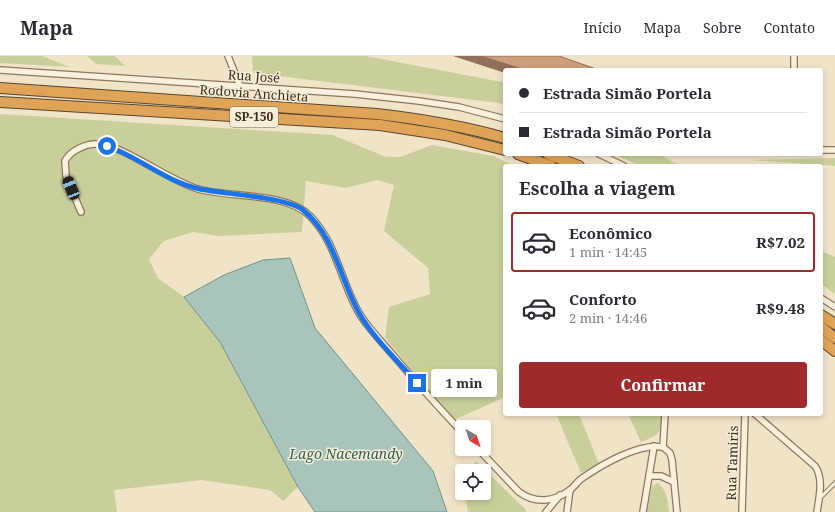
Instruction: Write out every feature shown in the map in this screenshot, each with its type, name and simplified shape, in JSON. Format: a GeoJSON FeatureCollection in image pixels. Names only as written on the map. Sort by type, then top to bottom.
{"type":"FeatureCollection","features":[{"type":"Feature","properties":{"kind":"highway","name":"Rodovia Anchieta"},"geometry":{"type":"LineString","coordinates":[[0,88],[377,114],[421,119],[503,137]]}},
{"type":"Feature","properties":{"kind":"highway","name":"Rodovia Anchieta"},"geometry":{"type":"LineString","coordinates":[[0,102],[380,125],[445,135],[503,150]]}},
{"type":"Feature","properties":{"kind":"highway"},"geometry":{"type":"LineString","coordinates":[[524,156],[546,164]]}},
{"type":"Feature","properties":{"kind":"highway"},"geometry":{"type":"LineString","coordinates":[[553,156],[573,164]]}},
{"type":"Feature","properties":{"kind":"highway"},"geometry":{"type":"LineString","coordinates":[[823,316],[835,324]]}},
{"type":"Feature","properties":{"kind":"highway"},"geometry":{"type":"LineString","coordinates":[[823,329],[835,338]]}},
{"type":"Feature","properties":{"kind":"highway"},"geometry":{"type":"LineString","coordinates":[[823,342],[835,351]]}},
{"type":"Feature","properties":{"kind":"street"},"geometry":{"type":"LineString","coordinates":[[794,56],[794,68]]}},
{"type":"Feature","properties":{"kind":"street"},"geometry":{"type":"LineString","coordinates":[[228,57],[240,86]]}},
{"type":"Feature","properties":{"kind":"street","name":"Rua José"},"geometry":{"type":"LineString","coordinates":[[0,70],[240,86],[419,101],[459,107],[503,118]]}},
{"type":"Feature","properties":{"kind":"street"},"geometry":{"type":"LineString","coordinates":[[81,212],[66,176],[65,161],[74,151],[95,144],[119,150],[170,178],[199,189],[288,203],[302,209],[322,231],[354,303],[366,324],[427,396],[455,425]]}},
{"type":"Feature","properties":{"kind":"street"},"geometry":{"type":"LineString","coordinates":[[823,150],[835,150]]}},
{"type":"Feature","properties":{"kind":"street"},"geometry":{"type":"LineString","coordinates":[[603,156],[620,164]]}},
{"type":"Feature","properties":{"kind":"street"},"geometry":{"type":"LineString","coordinates":[[823,299],[835,308]]}},
{"type":"Feature","properties":{"kind":"street"},"geometry":{"type":"LineString","coordinates":[[663,447],[665,416]]}},
{"type":"Feature","properties":{"kind":"street","name":"Rua Tamiris"},"geometry":{"type":"LineString","coordinates":[[742,512],[745,416]]}},
{"type":"Feature","properties":{"kind":"street"},"geometry":{"type":"LineString","coordinates":[[757,416],[815,466],[820,476],[817,512]]}},
{"type":"Feature","properties":{"kind":"street"},"geometry":{"type":"LineString","coordinates":[[643,512],[654,446]]}},
{"type":"Feature","properties":{"kind":"street"},"geometry":{"type":"LineString","coordinates":[[485,456],[527,498],[535,501],[560,495],[570,490],[580,480],[636,450],[654,446],[663,447],[670,453],[672,460],[677,512]]}},
{"type":"Feature","properties":{"kind":"street"},"geometry":{"type":"LineString","coordinates":[[649,476],[661,476],[674,482]]}},
{"type":"Feature","properties":{"kind":"street"},"geometry":{"type":"LineString","coordinates":[[566,512],[570,490]]}},
{"type":"Feature","properties":{"kind":"street"},"geometry":{"type":"LineString","coordinates":[[546,512],[560,495]]}},
{"type":"Feature","properties":{"kind":"lane"},"geometry":{"type":"LineString","coordinates":[[818,499],[835,483]]}},
{"type":"Feature","properties":{"kind":"green space"},"geometry":{"type":"Polygon","coordinates":[[[0,56],[42,56],[70,67],[0,63],[0,56]]]}},
{"type":"Feature","properties":{"kind":"green space"},"geometry":{"type":"Polygon","coordinates":[[[87,56],[115,56],[125,66],[96,64],[87,56]]]}},
{"type":"Feature","properties":{"kind":"green space"},"geometry":{"type":"Polygon","coordinates":[[[252,56],[366,56],[502,82],[503,104],[499,103],[253,73],[252,56]]]}},
{"type":"Feature","properties":{"kind":"green space"},"geometry":{"type":"Polygon","coordinates":[[[0,114],[333,135],[386,157],[400,157],[432,145],[493,156],[511,164],[503,164],[503,398],[454,420],[443,410],[385,337],[389,307],[430,294],[428,268],[384,231],[394,185],[377,180],[346,188],[306,181],[302,232],[219,236],[193,232],[164,241],[149,259],[158,278],[184,297],[220,342],[298,487],[283,501],[270,490],[202,480],[114,490],[117,512],[0,512],[0,114]]]}},
{"type":"Feature","properties":{"kind":"green space"},"geometry":{"type":"Polygon","coordinates":[[[618,156],[662,156],[676,164],[636,164],[618,156]]]}},
{"type":"Feature","properties":{"kind":"green space"},"geometry":{"type":"Polygon","coordinates":[[[835,158],[835,166],[823,164],[750,160],[835,158]]]}},
{"type":"Feature","properties":{"kind":"green space"},"geometry":{"type":"Polygon","coordinates":[[[823,252],[835,257],[835,294],[823,285],[823,252]]]}},
{"type":"Feature","properties":{"kind":"green space"},"geometry":{"type":"Polygon","coordinates":[[[557,416],[580,416],[599,464],[581,473],[557,416]]]}},
{"type":"Feature","properties":{"kind":"green space"},"geometry":{"type":"Polygon","coordinates":[[[629,416],[662,416],[661,426],[658,433],[641,442],[629,416]]]}},
{"type":"Feature","properties":{"kind":"green space"},"geometry":{"type":"Polygon","coordinates":[[[491,476],[526,510],[526,512],[468,512],[466,500],[491,500],[491,476]]]}},
{"type":"Feature","properties":{"kind":"green space"},"geometry":{"type":"Polygon","coordinates":[[[658,483],[666,496],[669,512],[647,512],[652,486],[658,483]]]}},
{"type":"Feature","properties":{"kind":"water","name":"Lago Nacemandy"},"geometry":{"type":"Polygon","coordinates":[[[290,258],[315,328],[433,471],[447,512],[315,512],[298,487],[220,342],[184,297],[224,275],[263,260],[290,258]]]}},
{"type":"Feature","properties":{"kind":"building"},"geometry":{"type":"Polygon","coordinates":[[[481,56],[559,56],[593,68],[519,68],[481,56]]]}},
{"type":"Feature","properties":{"kind":"route"},"geometry":{"type":"LineString","coordinates":[[107,146],[119,150],[182,184],[199,189],[288,203],[302,209],[317,224],[326,238],[354,303],[366,324],[417,383]]}}]}
